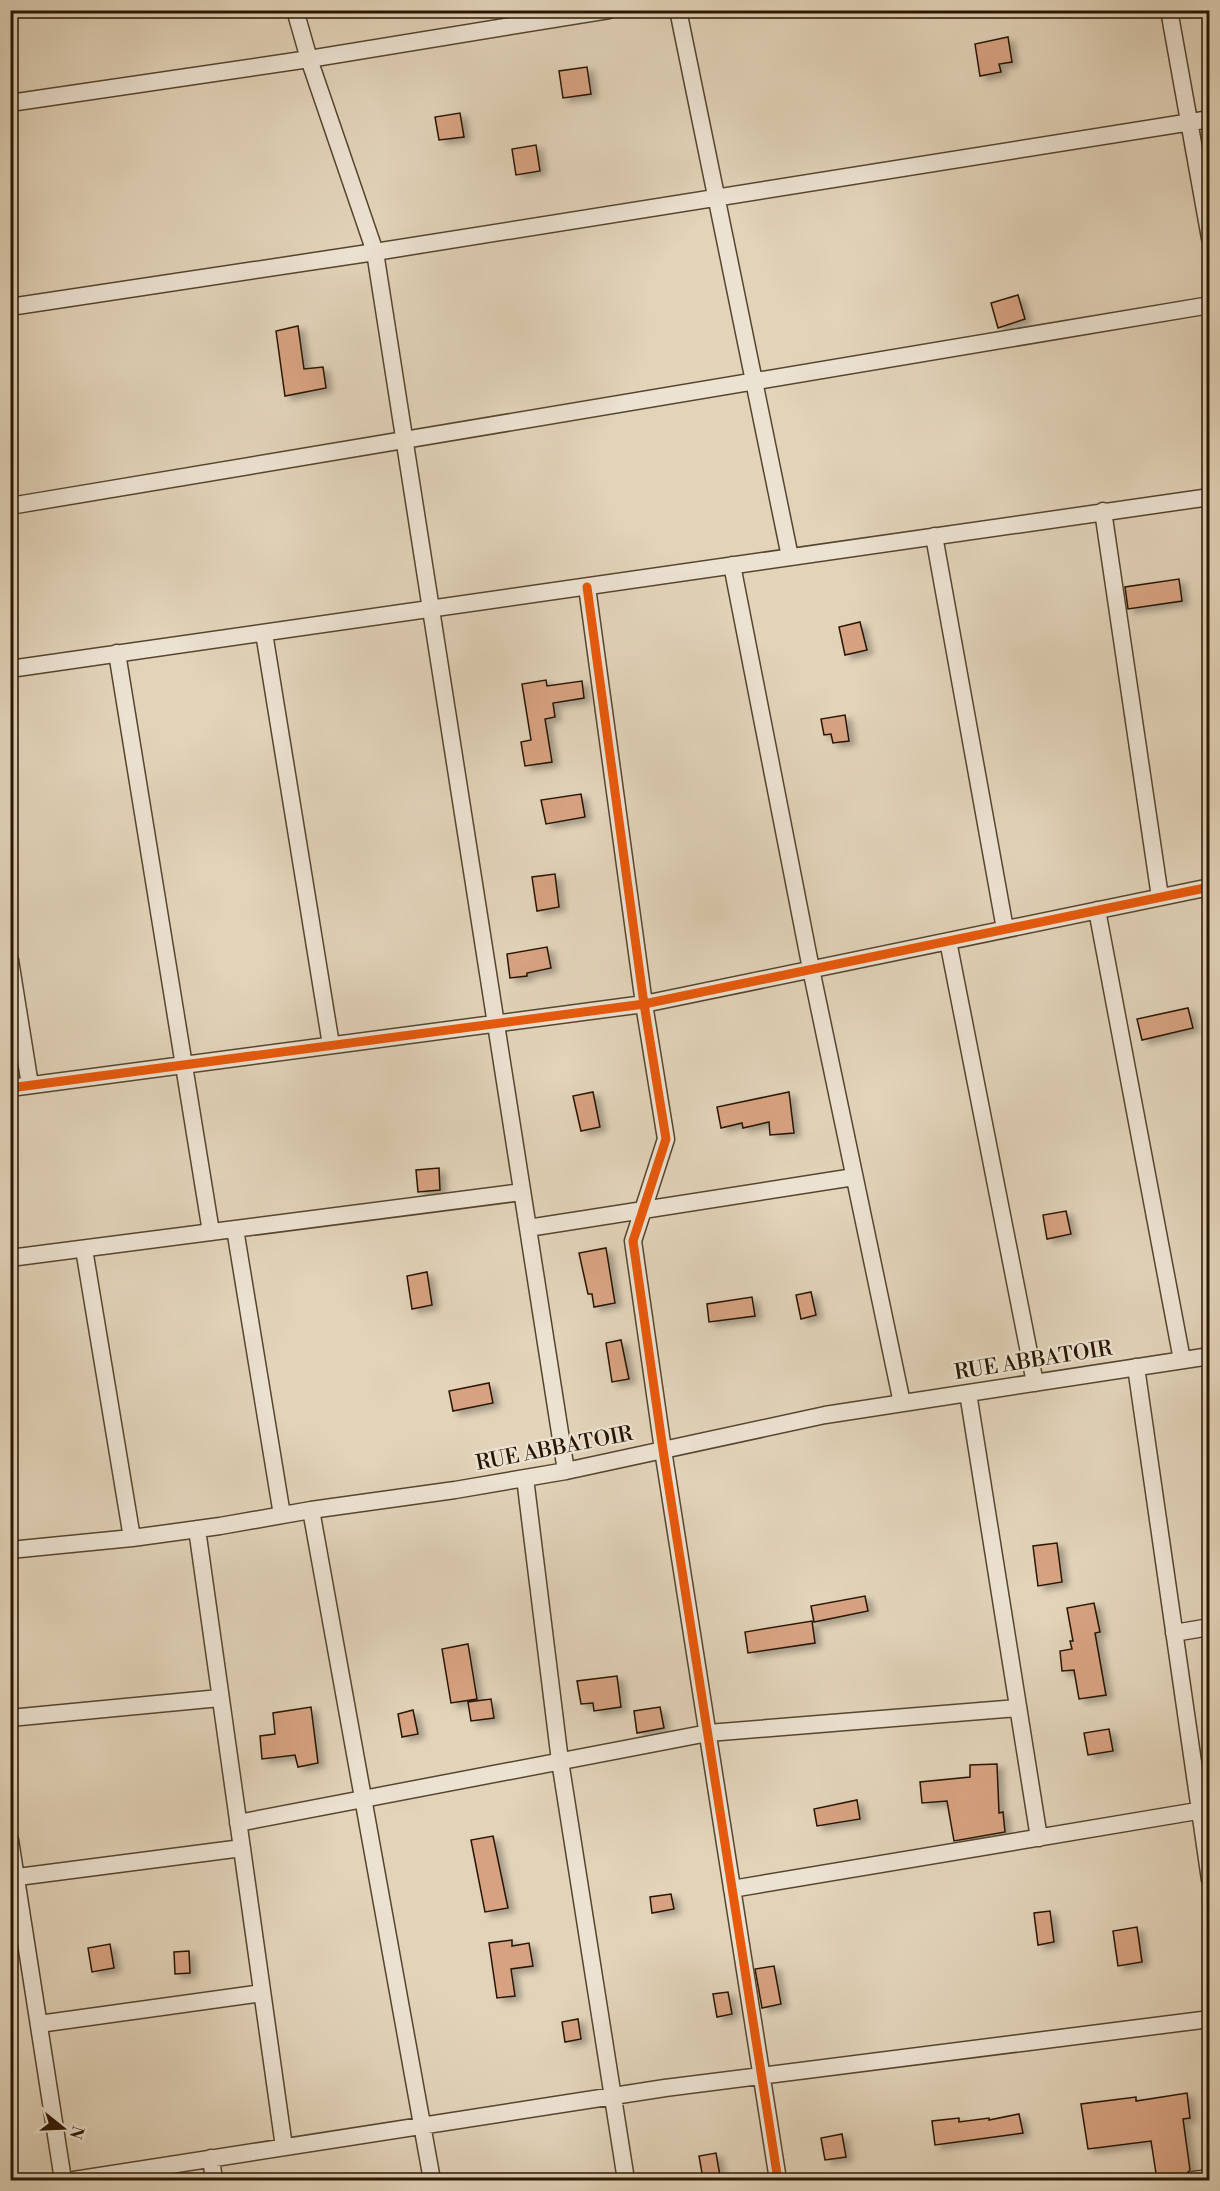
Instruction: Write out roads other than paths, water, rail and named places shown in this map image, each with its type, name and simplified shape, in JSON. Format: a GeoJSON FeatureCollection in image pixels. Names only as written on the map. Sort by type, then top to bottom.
{"type":"FeatureCollection","features":[{"type":"Feature","properties":{"kind":"street"},"geometry":{"type":"LineString","coordinates":[[294,10],[375,252],[566,1471]]}},
{"type":"Feature","properties":{"kind":"street"},"geometry":{"type":"LineString","coordinates":[[10,103],[309,59],[609,10]]}},
{"type":"Feature","properties":{"kind":"street"},"geometry":{"type":"LineString","coordinates":[[678,10],[790,557]]}},
{"type":"Feature","properties":{"kind":"street"},"geometry":{"type":"LineString","coordinates":[[1169,10],[1209,238]]}},
{"type":"Feature","properties":{"kind":"street"},"geometry":{"type":"LineString","coordinates":[[10,307],[375,252],[1209,119]]}},
{"type":"Feature","properties":{"kind":"street"},"geometry":{"type":"LineString","coordinates":[[10,506],[1209,305]]}},
{"type":"Feature","properties":{"kind":"street"},"geometry":{"type":"LineString","coordinates":[[10,669],[1209,497]]}},
{"type":"Feature","properties":{"kind":"street"},"geometry":{"type":"LineString","coordinates":[[1104,511],[1160,897]]}},
{"type":"Feature","properties":{"kind":"street"},"geometry":{"type":"LineString","coordinates":[[934,536],[1005,929]]}},
{"type":"Feature","properties":{"kind":"street"},"geometry":{"type":"LineString","coordinates":[[732,566],[811,969],[902,1403]]}},
{"type":"Feature","properties":{"kind":"street"},"geometry":{"type":"LineString","coordinates":[[587,586],[644,1004],[666,1139],[633,1241],[663,1450],[778,2181]]}},
{"type":"Feature","properties":{"kind":"street"},"geometry":{"type":"LineString","coordinates":[[264,633],[331,1045]]}},
{"type":"Feature","properties":{"kind":"street"},"geometry":{"type":"LineString","coordinates":[[117,654],[211,1232]]}},
{"type":"Feature","properties":{"kind":"street"},"geometry":{"type":"LineString","coordinates":[[10,1088],[644,1004],[1209,887]]}},
{"type":"Feature","properties":{"kind":"street"},"geometry":{"type":"LineString","coordinates":[[1097,910],[1182,1360]]}},
{"type":"Feature","properties":{"kind":"street"},"geometry":{"type":"LineString","coordinates":[[948,941],[1035,1383]]}},
{"type":"Feature","properties":{"kind":"street"},"geometry":{"type":"LineString","coordinates":[[10,960],[30,1085]]}},
{"type":"Feature","properties":{"kind":"street"},"geometry":{"type":"LineString","coordinates":[[528,1228],[855,1178]]}},
{"type":"Feature","properties":{"kind":"street"},"geometry":{"type":"LineString","coordinates":[[10,1258],[522,1191]]}},
{"type":"Feature","properties":{"kind":"street"},"geometry":{"type":"LineString","coordinates":[[235,1229],[282,1515]]}},
{"type":"Feature","properties":{"kind":"street"},"geometry":{"type":"LineString","coordinates":[[84,1249],[132,1538]]}},
{"type":"Feature","properties":{"kind":"street","name":"RUE ABBATOIR"},"geometry":{"type":"LineString","coordinates":[[10,1550],[197,1529],[525,1478],[825,1415],[1209,1356]]}},
{"type":"Feature","properties":{"kind":"street"},"geometry":{"type":"LineString","coordinates":[[1136,1367],[1174,1633],[1204,1810],[1209,1880]]}},
{"type":"Feature","properties":{"kind":"street"},"geometry":{"type":"LineString","coordinates":[[968,1393],[1039,1838]]}},
{"type":"Feature","properties":{"kind":"street"},"geometry":{"type":"LineString","coordinates":[[525,1478],[560,1761],[626,2181]]}},
{"type":"Feature","properties":{"kind":"street"},"geometry":{"type":"LineString","coordinates":[[311,1510],[424,2125],[432,2181]]}},
{"type":"Feature","properties":{"kind":"street"},"geometry":{"type":"LineString","coordinates":[[197,1529],[284,2147]]}},
{"type":"Feature","properties":{"kind":"street"},"geometry":{"type":"LineString","coordinates":[[1174,1633],[1209,1627]]}},
{"type":"Feature","properties":{"kind":"street"},"geometry":{"type":"LineString","coordinates":[[10,1718],[220,1698]]}},
{"type":"Feature","properties":{"kind":"street"},"geometry":{"type":"LineString","coordinates":[[238,1822],[708,1733],[1018,1707]]}},
{"type":"Feature","properties":{"kind":"street"},"geometry":{"type":"LineString","coordinates":[[732,1889],[1204,1810]]}},
{"type":"Feature","properties":{"kind":"street"},"geometry":{"type":"LineString","coordinates":[[10,1840],[13,1878],[39,2024],[63,2181]]}},
{"type":"Feature","properties":{"kind":"street"},"geometry":{"type":"LineString","coordinates":[[13,1878],[242,1848]]}},
{"type":"Feature","properties":{"kind":"street"},"geometry":{"type":"LineString","coordinates":[[39,2024],[262,1993]]}},
{"type":"Feature","properties":{"kind":"street"},"geometry":{"type":"LineString","coordinates":[[74,2181],[612,2096],[1209,2019]]}},
{"type":"Feature","properties":{"kind":"street"},"geometry":{"type":"LineString","coordinates":[[210,2158],[214,2181]]}},
{"type":"Feature","properties":{"kind":"street"},"geometry":{"type":"LineString","coordinates":[[1194,2181],[1209,2178]]}}]}
